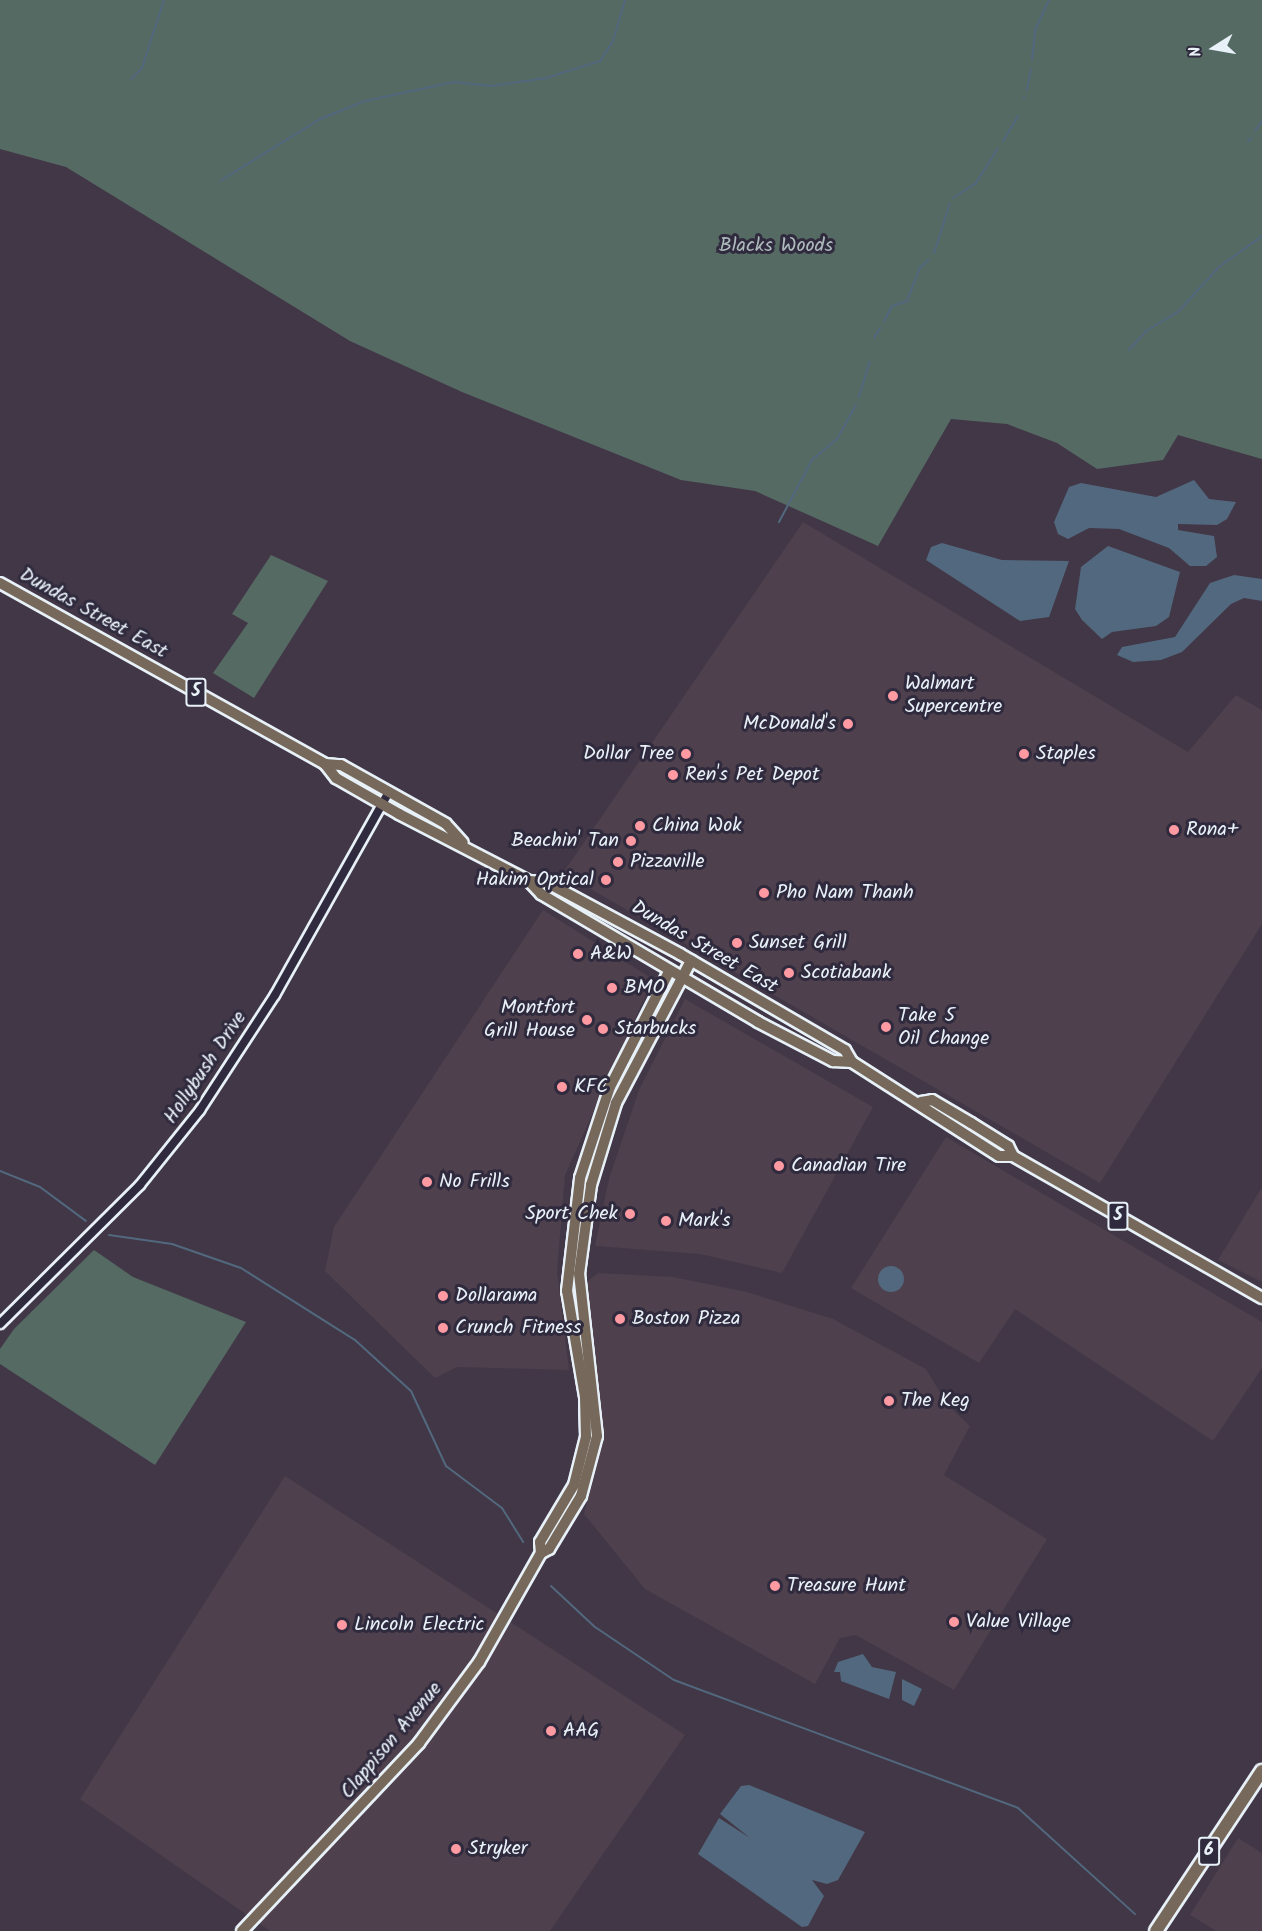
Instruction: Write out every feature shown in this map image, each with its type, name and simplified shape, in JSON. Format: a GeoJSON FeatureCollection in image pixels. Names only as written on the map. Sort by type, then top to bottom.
{"type":"FeatureCollection","features":[{"type":"Feature","properties":{"kind":"highway","name":"6"},"geometry":{"type":"LineString","coordinates":[[1156,1931],[1262,1771]]}},
{"type":"Feature","properties":{"kind":"main road","name":"Dundas Street East"},"geometry":{"type":"LineString","coordinates":[[0,582],[325,764],[336,778],[382,804],[463,844],[530,881],[541,894],[670,970],[833,1061],[852,1062],[921,1102],[927,1113],[999,1156],[1013,1156],[1262,1298]]}},
{"type":"Feature","properties":{"kind":"main road","name":"Dundas Street East"},"geometry":{"type":"LineString","coordinates":[[325,764],[341,765],[446,824],[463,844]]}},
{"type":"Feature","properties":{"kind":"main road","name":"Dundas Street East"},"geometry":{"type":"LineString","coordinates":[[530,881],[546,882],[691,961],[845,1050],[852,1062]]}},
{"type":"Feature","properties":{"kind":"main road","name":"Clappison Avenue"},"geometry":{"type":"LineString","coordinates":[[242,1931],[419,1743],[479,1662],[541,1553],[540,1542],[564,1513],[591,1442],[596,1395],[583,1335],[579,1274],[591,1185],[616,1103],[681,976],[691,961]]}},
{"type":"Feature","properties":{"kind":"main road","name":"Clappison Avenue"},"geometry":{"type":"LineString","coordinates":[[591,1442],[567,1291],[577,1194],[598,1117],[670,970]]}},
{"type":"Feature","properties":{"kind":"street","name":"Hollybush Drive"},"geometry":{"type":"LineString","coordinates":[[0,1324],[112,1214],[167,1154],[224,1074],[389,792]]}},
{"type":"Feature","properties":{"kind":"shaded area"},"geometry":{"type":"Polygon","coordinates":[[[803,522],[1188,752],[1236,695],[1262,710],[1262,924],[1100,1183],[563,873],[803,522]]]}},
{"type":"Feature","properties":{"kind":"shaded area"},"geometry":{"type":"Polygon","coordinates":[[[543,910],[653,979],[565,1175],[557,1271],[569,1370],[457,1367],[435,1378],[325,1271],[334,1227],[543,910]]]}},
{"type":"Feature","properties":{"kind":"shaded area"},"geometry":{"type":"Polygon","coordinates":[[[685,999],[873,1107],[782,1273],[700,1254],[595,1246],[609,1179],[639,1090],[685,999]]]}},
{"type":"Feature","properties":{"kind":"shaded area"},"geometry":{"type":"Polygon","coordinates":[[[946,1137],[1262,1322],[1262,1368],[1213,1441],[1015,1309],[979,1363],[851,1288],[946,1137]]]}},
{"type":"Feature","properties":{"kind":"shaded area"},"geometry":{"type":"Polygon","coordinates":[[[1262,1187],[1262,1282],[1218,1260],[1262,1187]]]}},
{"type":"Feature","properties":{"kind":"shaded area"},"geometry":{"type":"Polygon","coordinates":[[[598,1273],[673,1277],[747,1292],[833,1319],[926,1369],[947,1404],[970,1426],[944,1475],[1047,1539],[954,1690],[856,1635],[840,1638],[815,1684],[645,1589],[584,1514],[602,1438],[584,1302],[585,1283],[598,1273]]]}},
{"type":"Feature","properties":{"kind":"shaded area"},"geometry":{"type":"Polygon","coordinates":[[[285,1476],[685,1735],[550,1931],[270,1931],[80,1799],[285,1476]]]}},
{"type":"Feature","properties":{"kind":"shaded area"},"geometry":{"type":"Polygon","coordinates":[[[1238,1838],[1262,1853],[1262,1931],[1216,1931],[1190,1915],[1238,1838]]]}},
{"type":"Feature","properties":{"kind":"green space","name":"Blacks Woods"},"geometry":{"type":"Polygon","coordinates":[[[0,0],[1262,0],[1262,459],[1178,435],[1163,460],[1097,469],[1057,443],[1007,424],[951,419],[878,546],[755,491],[681,480],[462,392],[350,341],[66,167],[0,149],[0,0]]]}},
{"type":"Feature","properties":{"kind":"green space"},"geometry":{"type":"Polygon","coordinates":[[[271,555],[328,581],[254,698],[213,673],[248,623],[232,614],[271,555]]]}},
{"type":"Feature","properties":{"kind":"green space"},"geometry":{"type":"Polygon","coordinates":[[[94,1250],[133,1277],[246,1322],[155,1465],[0,1364],[0,1349],[14,1329],[94,1250]]]}},
{"type":"Feature","properties":{"kind":"water"},"geometry":{"type":"Polygon","coordinates":[[[1194,480],[1209,499],[1236,502],[1227,519],[1217,525],[1178,524],[1178,530],[1214,536],[1217,557],[1206,566],[1190,566],[1169,548],[1119,529],[1089,528],[1068,539],[1058,534],[1054,522],[1069,487],[1081,483],[1156,497],[1194,480]]]}},
{"type":"Feature","properties":{"kind":"water"},"geometry":{"type":"Polygon","coordinates":[[[942,543],[1002,560],[1069,561],[1049,617],[1020,621],[926,560],[931,547],[942,543]]]}},
{"type":"Feature","properties":{"kind":"water"},"geometry":{"type":"Polygon","coordinates":[[[1108,546],[1180,572],[1169,617],[1156,626],[1112,632],[1102,639],[1082,620],[1075,609],[1081,567],[1108,546]]]}},
{"type":"Feature","properties":{"kind":"water"},"geometry":{"type":"Polygon","coordinates":[[[1234,575],[1262,579],[1262,601],[1244,598],[1231,604],[1182,652],[1161,660],[1133,662],[1117,655],[1122,647],[1175,637],[1210,583],[1234,575]]]}},
{"type":"Feature","properties":{"kind":"water"},"geometry":{"type":"Polygon","coordinates":[[[891,1266],[901,1269],[904,1279],[901,1289],[891,1292],[881,1289],[878,1279],[881,1269],[891,1266]]]}},
{"type":"Feature","properties":{"kind":"water"},"geometry":{"type":"Polygon","coordinates":[[[863,1654],[872,1667],[896,1672],[889,1699],[841,1681],[840,1672],[834,1672],[838,1662],[863,1654]]]}},
{"type":"Feature","properties":{"kind":"water"},"geometry":{"type":"Polygon","coordinates":[[[902,1679],[922,1689],[914,1706],[902,1700],[902,1679]]]}},
{"type":"Feature","properties":{"kind":"water"},"geometry":{"type":"Polygon","coordinates":[[[749,1785],[865,1832],[838,1880],[827,1884],[812,1880],[824,1896],[808,1926],[802,1927],[698,1854],[719,1818],[750,1838],[720,1814],[741,1786],[749,1785]]]}},
{"type":"Feature","properties":{"kind":"waterway"},"geometry":{"type":"LineString","coordinates":[[131,79],[142,68],[164,0]]}},
{"type":"Feature","properties":{"kind":"waterway"},"geometry":{"type":"LineString","coordinates":[[220,181],[320,119],[365,101],[454,82],[490,86],[546,78],[600,61],[613,41],[625,0]]}},
{"type":"Feature","properties":{"kind":"waterway"},"geometry":{"type":"LineString","coordinates":[[1032,60],[1035,30],[1049,0]]}},
{"type":"Feature","properties":{"kind":"waterway"},"geometry":{"type":"LineString","coordinates":[[1027,90],[1031,69]]}},
{"type":"Feature","properties":{"kind":"waterway"},"geometry":{"type":"LineString","coordinates":[[1003,141],[1018,116]]}},
{"type":"Feature","properties":{"kind":"waterway"},"geometry":{"type":"LineString","coordinates":[[1255,131],[1262,121]]}},
{"type":"Feature","properties":{"kind":"waterway"},"geometry":{"type":"LineString","coordinates":[[1248,141],[1251,138]]}},
{"type":"Feature","properties":{"kind":"waterway"},"geometry":{"type":"LineString","coordinates":[[953,198],[976,183],[998,148]]}},
{"type":"Feature","properties":{"kind":"waterway"},"geometry":{"type":"LineString","coordinates":[[934,253],[950,203]]}},
{"type":"Feature","properties":{"kind":"waterway"},"geometry":{"type":"LineString","coordinates":[[1129,350],[1146,331],[1178,312],[1219,267],[1262,236]]}},
{"type":"Feature","properties":{"kind":"waterway"},"geometry":{"type":"LineString","coordinates":[[884,321],[892,306],[907,301],[919,269],[929,259]]}},
{"type":"Feature","properties":{"kind":"waterway"},"geometry":{"type":"LineString","coordinates":[[874,338],[880,328]]}},
{"type":"Feature","properties":{"kind":"waterway"},"geometry":{"type":"LineString","coordinates":[[859,397],[870,362]]}},
{"type":"Feature","properties":{"kind":"waterway"},"geometry":{"type":"LineString","coordinates":[[779,522],[812,460],[837,439],[856,405]]}},
{"type":"Feature","properties":{"kind":"waterway"},"geometry":{"type":"LineString","coordinates":[[0,1171],[40,1187],[86,1221]]}},
{"type":"Feature","properties":{"kind":"waterway"},"geometry":{"type":"LineString","coordinates":[[109,1235],[172,1244],[241,1268],[355,1340],[411,1391],[446,1466],[502,1508],[523,1542]]}},
{"type":"Feature","properties":{"kind":"waterway"},"geometry":{"type":"LineString","coordinates":[[551,1586],[595,1627],[674,1680],[1018,1808],[1135,1914]]}},
{"type":"Feature","properties":{"kind":"place","name":"Walmart Supercentre"},"geometry":{"type":"Point","coordinates":[893,696]}},
{"type":"Feature","properties":{"kind":"place","name":"McDonald's"},"geometry":{"type":"Point","coordinates":[848,724]}},
{"type":"Feature","properties":{"kind":"place","name":"Dollar Tree"},"geometry":{"type":"Point","coordinates":[686,754]}},
{"type":"Feature","properties":{"kind":"place","name":"Staples"},"geometry":{"type":"Point","coordinates":[1024,754]}},
{"type":"Feature","properties":{"kind":"place","name":"Ren's Pet Depot"},"geometry":{"type":"Point","coordinates":[673,775]}},
{"type":"Feature","properties":{"kind":"place","name":"China Wok"},"geometry":{"type":"Point","coordinates":[640,826]}},
{"type":"Feature","properties":{"kind":"place","name":"Rona+"},"geometry":{"type":"Point","coordinates":[1174,830]}},
{"type":"Feature","properties":{"kind":"place","name":"Beachin' Tan"},"geometry":{"type":"Point","coordinates":[631,841]}},
{"type":"Feature","properties":{"kind":"place","name":"Pizzaville"},"geometry":{"type":"Point","coordinates":[618,862]}},
{"type":"Feature","properties":{"kind":"place","name":"Hakim Optical"},"geometry":{"type":"Point","coordinates":[606,880]}},
{"type":"Feature","properties":{"kind":"place","name":"Pho Nam Thanh"},"geometry":{"type":"Point","coordinates":[764,893]}},
{"type":"Feature","properties":{"kind":"place","name":"Sunset Grill"},"geometry":{"type":"Point","coordinates":[737,943]}},
{"type":"Feature","properties":{"kind":"place","name":"A&W"},"geometry":{"type":"Point","coordinates":[578,954]}},
{"type":"Feature","properties":{"kind":"place","name":"Scotiabank"},"geometry":{"type":"Point","coordinates":[789,973]}},
{"type":"Feature","properties":{"kind":"place","name":"BMO"},"geometry":{"type":"Point","coordinates":[612,988]}},
{"type":"Feature","properties":{"kind":"place","name":"Montfort Grill House"},"geometry":{"type":"Point","coordinates":[587,1020]}},
{"type":"Feature","properties":{"kind":"place","name":"Take 5 Oil Change"},"geometry":{"type":"Point","coordinates":[886,1027]}},
{"type":"Feature","properties":{"kind":"place","name":"Starbucks"},"geometry":{"type":"Point","coordinates":[603,1029]}},
{"type":"Feature","properties":{"kind":"place","name":"KFC"},"geometry":{"type":"Point","coordinates":[562,1087]}},
{"type":"Feature","properties":{"kind":"place","name":"Canadian Tire"},"geometry":{"type":"Point","coordinates":[779,1166]}},
{"type":"Feature","properties":{"kind":"place","name":"No Frills"},"geometry":{"type":"Point","coordinates":[427,1182]}},
{"type":"Feature","properties":{"kind":"place","name":"Sport Chek"},"geometry":{"type":"Point","coordinates":[630,1214]}},
{"type":"Feature","properties":{"kind":"place","name":"Mark's"},"geometry":{"type":"Point","coordinates":[666,1221]}},
{"type":"Feature","properties":{"kind":"place","name":"Dollarama"},"geometry":{"type":"Point","coordinates":[443,1296]}},
{"type":"Feature","properties":{"kind":"place","name":"Boston Pizza"},"geometry":{"type":"Point","coordinates":[620,1319]}},
{"type":"Feature","properties":{"kind":"place","name":"Crunch Fitness"},"geometry":{"type":"Point","coordinates":[443,1328]}},
{"type":"Feature","properties":{"kind":"place","name":"The Keg"},"geometry":{"type":"Point","coordinates":[889,1401]}},
{"type":"Feature","properties":{"kind":"place","name":"Treasure Hunt"},"geometry":{"type":"Point","coordinates":[775,1586]}},
{"type":"Feature","properties":{"kind":"place","name":"Value Village"},"geometry":{"type":"Point","coordinates":[954,1622]}},
{"type":"Feature","properties":{"kind":"place","name":"Lincoln Electric"},"geometry":{"type":"Point","coordinates":[342,1625]}},
{"type":"Feature","properties":{"kind":"place","name":"AAG"},"geometry":{"type":"Point","coordinates":[551,1731]}},
{"type":"Feature","properties":{"kind":"place","name":"Stryker"},"geometry":{"type":"Point","coordinates":[456,1849]}}]}
